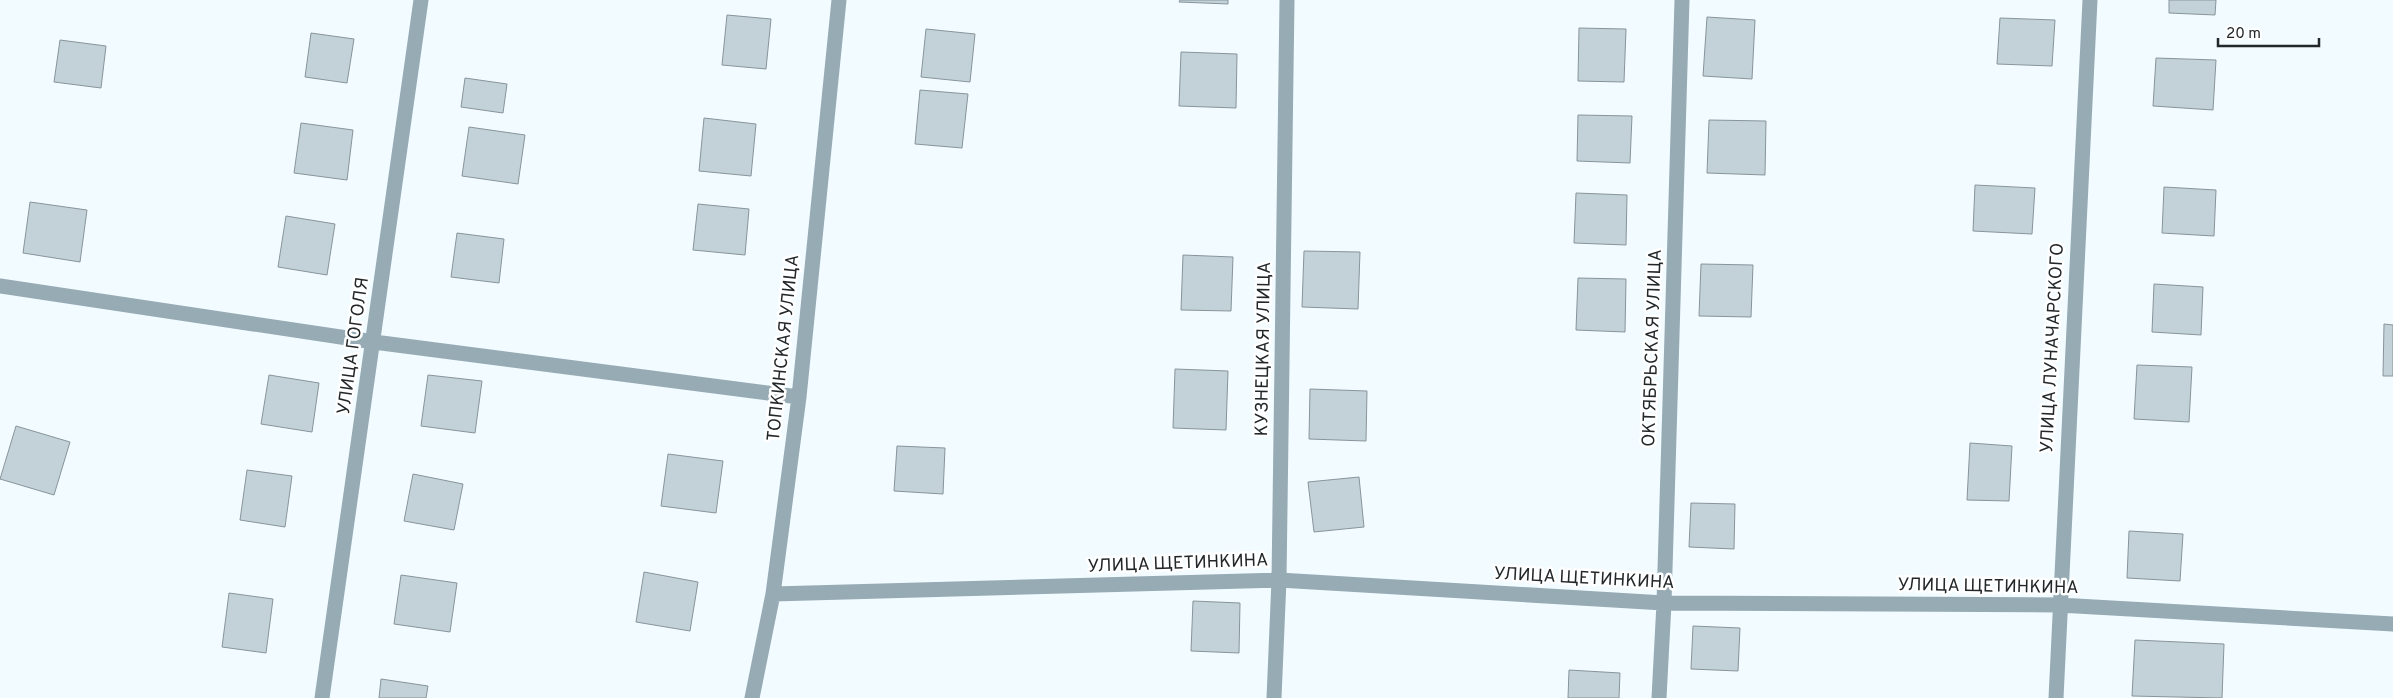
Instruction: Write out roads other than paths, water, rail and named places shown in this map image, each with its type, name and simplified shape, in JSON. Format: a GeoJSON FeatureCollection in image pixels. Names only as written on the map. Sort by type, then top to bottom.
{"type":"FeatureCollection","features":[{"type":"Feature","properties":{"kind":"street","name":"УЛИЦА ГОГОЛЯ"},"geometry":{"type":"LineString","coordinates":[[322,698],[421,0]]}},
{"type":"Feature","properties":{"kind":"street","name":"ТОПКИНСКАЯ УЛИЦА"},"geometry":{"type":"LineString","coordinates":[[752,698],[772,594],[799,397],[839,0]]}},
{"type":"Feature","properties":{"kind":"street","name":"КУЗНЕЦКАЯ УЛИЦА"},"geometry":{"type":"LineString","coordinates":[[1274,698],[1279,580],[1288,0]]}},
{"type":"Feature","properties":{"kind":"street","name":"ОКТЯБРЬСКАЯ УЛИЦА"},"geometry":{"type":"LineString","coordinates":[[1659,698],[1664,603],[1682,0]]}},
{"type":"Feature","properties":{"kind":"street","name":"УЛИЦА ЛУНАЧАРСКОГО"},"geometry":{"type":"LineString","coordinates":[[2056,698],[2059,605],[2090,0]]}},
{"type":"Feature","properties":{"kind":"street"},"geometry":{"type":"LineString","coordinates":[[0,286],[374,342],[799,397]]}},
{"type":"Feature","properties":{"kind":"street","name":"УЛИЦА ЩЕТИНКИНА"},"geometry":{"type":"LineString","coordinates":[[772,594],[1279,580],[1664,603],[2059,605],[2393,624]]}}]}
